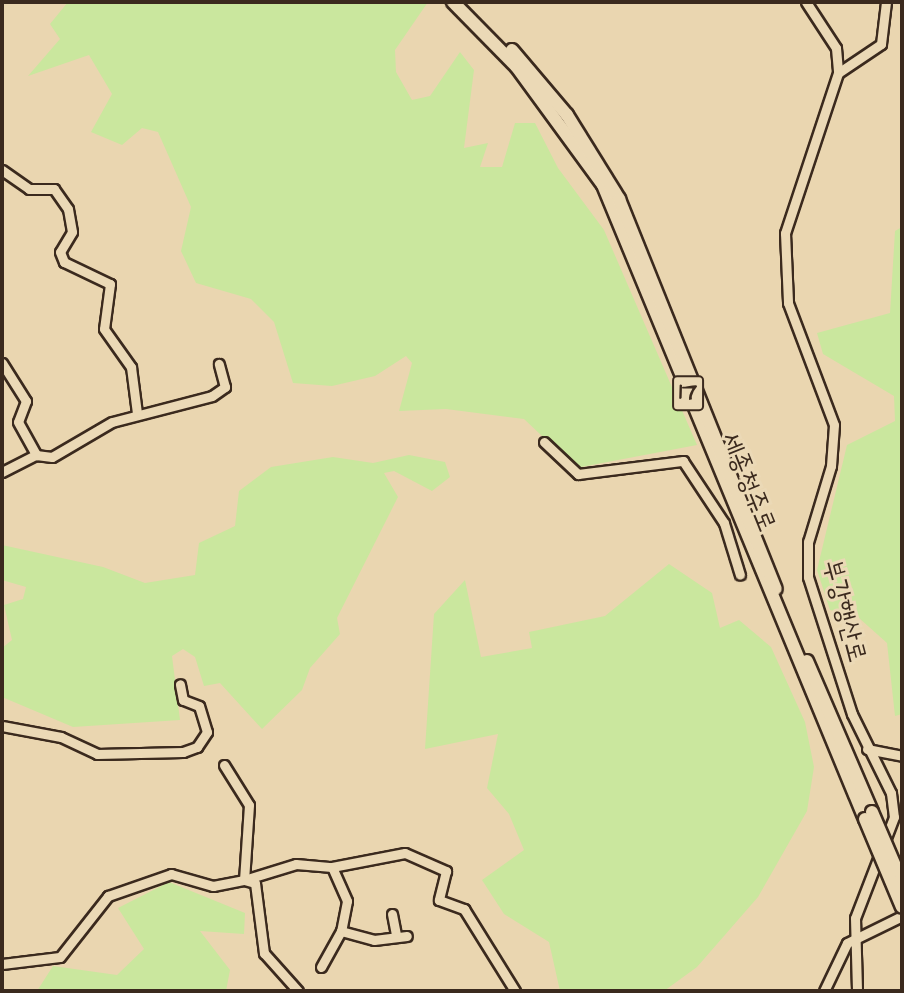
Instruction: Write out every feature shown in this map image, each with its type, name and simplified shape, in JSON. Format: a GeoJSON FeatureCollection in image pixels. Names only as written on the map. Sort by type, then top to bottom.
{"type":"FeatureCollection","features":[{"type":"Feature","properties":{"kind":"highway","name":"세종청주로"},"geometry":{"type":"LineString","coordinates":[[453,2],[516,66],[603,185],[868,816]]}},
{"type":"Feature","properties":{"kind":"highway","name":"세종청주로"},"geometry":{"type":"LineString","coordinates":[[464,2],[567,115],[619,199],[868,816]]}},
{"type":"Feature","properties":{"kind":"highway","name":"17"},"geometry":{"type":"LineString","coordinates":[[868,816],[902,882]]}},
{"type":"Feature","properties":{"kind":"highway","name":"17"},"geometry":{"type":"LineString","coordinates":[[868,816],[902,907]]}},
{"type":"Feature","properties":{"kind":"street"},"geometry":{"type":"LineString","coordinates":[[806,2],[836,48],[838,73],[881,44],[886,2]]}},
{"type":"Feature","properties":{"kind":"street","name":"부강행산로"},"geometry":{"type":"LineString","coordinates":[[838,73],[790,208],[784,257],[788,303],[825,386],[834,425],[831,466],[808,542],[808,577],[867,749],[891,793],[894,817],[860,901],[856,937],[857,991]]}},
{"type":"Feature","properties":{"kind":"street"},"geometry":{"type":"LineString","coordinates":[[2,170],[29,189],[54,188],[68,209],[72,232],[60,252],[64,262],[110,284],[104,329],[131,367],[137,413]]}},
{"type":"Feature","properties":{"kind":"street"},"geometry":{"type":"LineString","coordinates":[[2,363],[26,401],[18,422],[36,455]]}},
{"type":"Feature","properties":{"kind":"street"},"geometry":{"type":"LineString","coordinates":[[2,472],[36,455],[52,457],[137,413],[212,396],[225,387],[219,364]]}},
{"type":"Feature","properties":{"kind":"street"},"geometry":{"type":"LineString","coordinates":[[544,442],[578,474],[683,461],[724,523],[740,575]]}},
{"type":"Feature","properties":{"kind":"street"},"geometry":{"type":"LineString","coordinates":[[2,726],[61,737],[97,754],[183,752],[197,747],[207,732],[199,706],[183,700],[180,684]]}},
{"type":"Feature","properties":{"kind":"street"},"geometry":{"type":"LineString","coordinates":[[867,749],[902,756]]}},
{"type":"Feature","properties":{"kind":"street"},"geometry":{"type":"LineString","coordinates":[[224,765],[249,805],[244,880]]}},
{"type":"Feature","properties":{"kind":"street"},"geometry":{"type":"LineString","coordinates":[[2,964],[60,957],[96,907],[121,891],[171,874],[213,886],[244,880],[296,864],[332,867],[405,853],[446,871],[439,900],[464,909],[514,991]]}},
{"type":"Feature","properties":{"kind":"street"},"geometry":{"type":"LineString","coordinates":[[321,967],[341,931],[347,901],[332,867]]}},
{"type":"Feature","properties":{"kind":"street"},"geometry":{"type":"LineString","coordinates":[[244,880],[255,883],[264,953],[298,991]]}},
{"type":"Feature","properties":{"kind":"street"},"geometry":{"type":"LineString","coordinates":[[393,914],[396,935]]}},
{"type":"Feature","properties":{"kind":"street"},"geometry":{"type":"LineString","coordinates":[[824,991],[837,954],[856,937],[902,916]]}},
{"type":"Feature","properties":{"kind":"street"},"geometry":{"type":"LineString","coordinates":[[341,931],[374,940],[396,935],[407,936]]}},
{"type":"Feature","properties":{"kind":"green space"},"geometry":{"type":"Polygon","coordinates":[[[68,2],[428,2],[395,50],[396,72],[412,100],[430,96],[460,52],[474,70],[464,148],[488,143],[480,167],[502,167],[515,123],[535,123],[558,168],[604,230],[697,445],[576,468],[524,419],[446,409],[399,411],[412,363],[406,356],[375,376],[332,386],[293,383],[274,322],[251,299],[196,283],[181,251],[191,207],[158,132],[142,128],[122,145],[91,132],[112,94],[89,55],[28,76],[60,39],[50,24],[68,2]]]}},
{"type":"Feature","properties":{"kind":"green space"},"geometry":{"type":"Polygon","coordinates":[[[902,227],[902,714],[895,716],[887,643],[859,618],[830,610],[817,570],[847,445],[895,421],[894,396],[823,354],[817,333],[890,313],[895,231],[902,227]]]}},
{"type":"Feature","properties":{"kind":"green space"},"geometry":{"type":"Polygon","coordinates":[[[409,455],[445,462],[450,477],[432,491],[394,471],[384,473],[398,497],[337,618],[340,634],[310,668],[302,690],[262,729],[220,683],[204,686],[195,657],[183,649],[172,656],[180,720],[73,727],[2,697],[2,648],[12,640],[4,605],[23,599],[26,587],[2,580],[2,545],[103,567],[145,583],[195,575],[199,543],[235,526],[239,491],[271,467],[333,457],[373,463],[409,455]]]}},
{"type":"Feature","properties":{"kind":"green space"},"geometry":{"type":"Polygon","coordinates":[[[669,564],[712,593],[720,628],[739,620],[771,647],[805,722],[814,767],[807,811],[758,897],[697,967],[664,991],[560,991],[549,942],[504,914],[482,880],[524,850],[509,814],[487,788],[498,734],[425,749],[434,614],[465,580],[481,657],[532,648],[529,632],[605,616],[669,564]]]}},
{"type":"Feature","properties":{"kind":"green space"},"geometry":{"type":"Polygon","coordinates":[[[169,882],[245,913],[244,934],[200,931],[230,970],[226,991],[37,991],[53,966],[117,975],[144,949],[118,908],[169,882]]]}}]}
